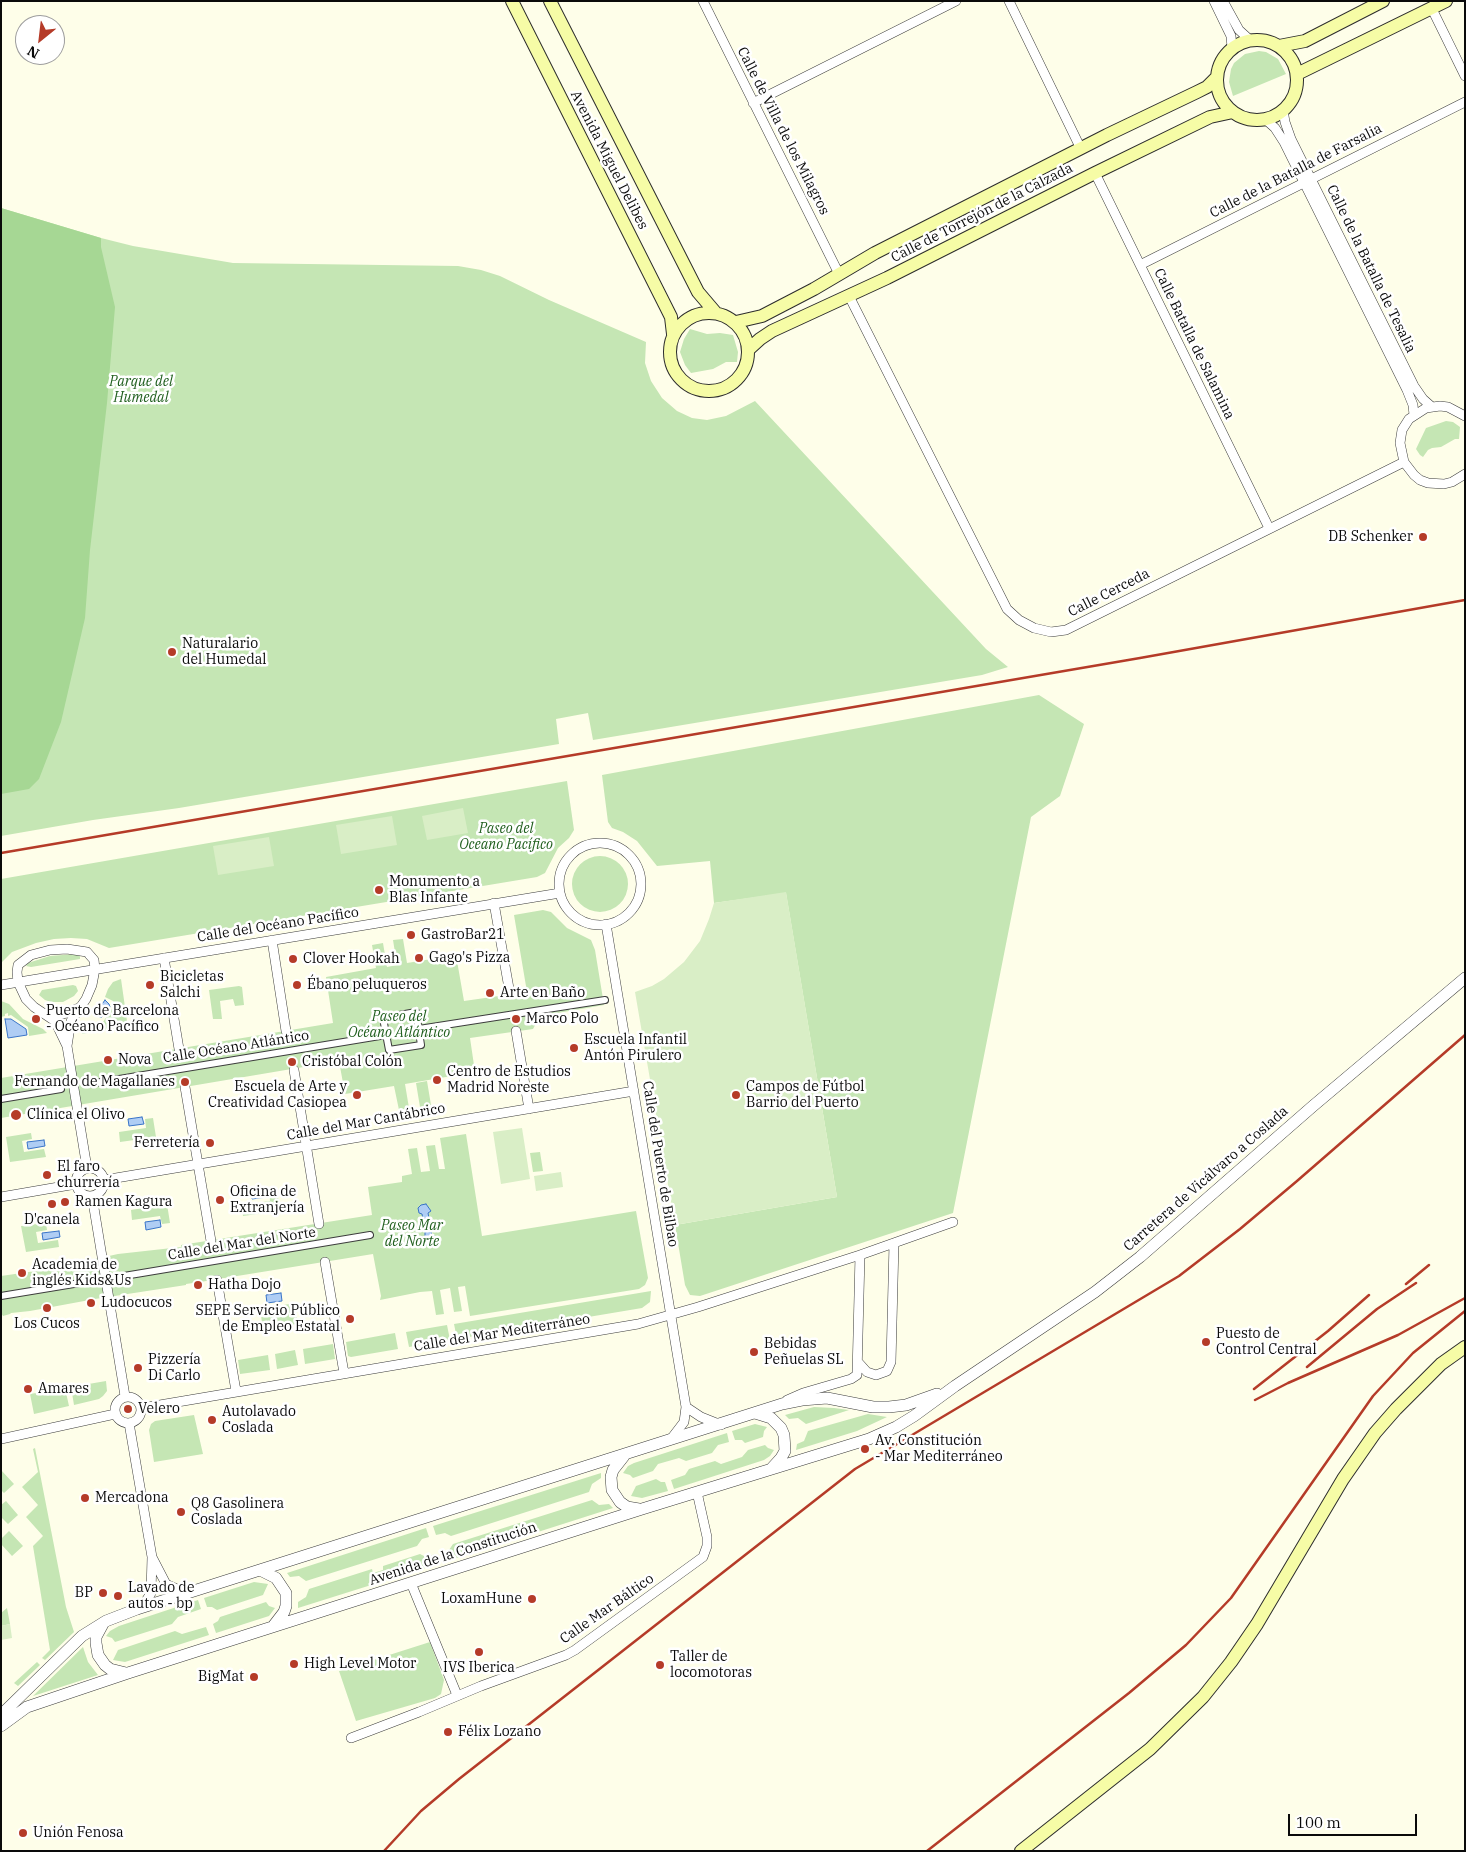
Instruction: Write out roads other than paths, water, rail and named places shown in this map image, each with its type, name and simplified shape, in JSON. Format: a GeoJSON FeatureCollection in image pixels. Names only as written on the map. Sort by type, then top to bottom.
{"type":"FeatureCollection","features":[{"type":"Feature","properties":{"kind":"main road","name":"Avenida Miguel Delibes"},"geometry":{"type":"LineString","coordinates":[[512,1],[671,317],[673,334]]}},
{"type":"Feature","properties":{"kind":"main road","name":"Avenida Miguel Delibes"},"geometry":{"type":"LineString","coordinates":[[550,1],[698,292],[715,312]]}},
{"type":"Feature","properties":{"kind":"main road"},"geometry":{"type":"LineString","coordinates":[[1279,46],[1305,41],[1383,1]]}},
{"type":"Feature","properties":{"kind":"main road"},"geometry":{"type":"LineString","coordinates":[[1297,74],[1446,1]]}},
{"type":"Feature","properties":{"kind":"main road"},"geometry":{"type":"LineString","coordinates":[[1250,40],[1265,40],[1279,46],[1293,61],[1297,74],[1294,94],[1283,110],[1265,119],[1249,119],[1234,112],[1219,94],[1216,78],[1224,56],[1232,48],[1250,40]]}},
{"type":"Feature","properties":{"kind":"main road","name":"Calle de Torrejón de la Calzada"},"geometry":{"type":"LineString","coordinates":[[736,322],[762,316],[875,253],[1197,92],[1216,78]]}},
{"type":"Feature","properties":{"kind":"main road","name":"Calle de Torrejón de la Calzada"},"geometry":{"type":"LineString","coordinates":[[749,349],[772,331],[849,296],[1094,173],[1210,117],[1234,112]]}},
{"type":"Feature","properties":{"kind":"main road"},"geometry":{"type":"LineString","coordinates":[[715,312],[736,322],[745,334],[749,349],[747,362],[742,374],[733,384],[721,390],[695,389],[684,382],[675,372],[670,360],[673,334],[686,319],[695,314],[715,312]]}},
{"type":"Feature","properties":{"kind":"main road"},"geometry":{"type":"LineString","coordinates":[[1021,1851],[1150,1749],[1204,1697],[1257,1624],[1343,1479],[1375,1433],[1441,1364],[1465,1347]]}},
{"type":"Feature","properties":{"kind":"street","name":"Calle de Villa de los Milagros"},"geometry":{"type":"LineString","coordinates":[[703,1],[839,274]]}},
{"type":"Feature","properties":{"kind":"street"},"geometry":{"type":"LineString","coordinates":[[753,103],[956,1]]}},
{"type":"Feature","properties":{"kind":"street"},"geometry":{"type":"LineString","coordinates":[[1009,1],[1081,149]]}},
{"type":"Feature","properties":{"kind":"street"},"geometry":{"type":"LineString","coordinates":[[1214,1],[1231,36],[1232,48]]}},
{"type":"Feature","properties":{"kind":"street"},"geometry":{"type":"LineString","coordinates":[[1223,1],[1239,30],[1250,40]]}},
{"type":"Feature","properties":{"kind":"street"},"geometry":{"type":"LineString","coordinates":[[1432,9],[1465,76]]}},
{"type":"Feature","properties":{"kind":"street","name":"Calle de la Batalla de Farsalia"},"geometry":{"type":"LineString","coordinates":[[1140,265],[1465,102]]}},
{"type":"Feature","properties":{"kind":"street","name":"Calle de la Batalla de Tesalia"},"geometry":{"type":"LineString","coordinates":[[1283,110],[1285,122],[1307,181],[1407,390],[1413,405],[1414,415]]}},
{"type":"Feature","properties":{"kind":"street","name":"Calle de la Batalla de Tesalia"},"geometry":{"type":"LineString","coordinates":[[1265,119],[1275,128],[1307,181],[1414,386],[1423,399],[1432,407]]}},
{"type":"Feature","properties":{"kind":"street","name":"Calle Batalla de Salamina"},"geometry":{"type":"LineString","coordinates":[[1094,173],[1269,528]]}},
{"type":"Feature","properties":{"kind":"street","name":"Calle Cerceda"},"geometry":{"type":"LineString","coordinates":[[849,296],[1007,608],[1019,620],[1034,628],[1051,632],[1066,630],[1404,462]]}},
{"type":"Feature","properties":{"kind":"street"},"geometry":{"type":"LineString","coordinates":[[1465,416],[1448,407],[1432,407],[1414,415],[1405,424],[1400,436],[1400,450],[1404,462],[1414,475],[1428,483],[1444,484],[1452,482],[1465,474]]}},
{"type":"Feature","properties":{"kind":"street"},"geometry":{"type":"LineString","coordinates":[[601,843],[619,848],[627,854],[637,868],[640,877],[637,901],[627,914],[614,922],[606,924],[591,924],[577,918],[566,907],[560,893],[560,874],[563,865],[575,851],[592,844],[601,843]]}},
{"type":"Feature","properties":{"kind":"street","name":"Calle del Océano Pacífico"},"geometry":{"type":"LineString","coordinates":[[1,985],[560,893]]}},
{"type":"Feature","properties":{"kind":"street"},"geometry":{"type":"LineString","coordinates":[[494,903],[510,994]]}},
{"type":"Feature","properties":{"kind":"street","name":"Calle del Puerto de Bilbao"},"geometry":{"type":"LineString","coordinates":[[606,924],[686,1407],[684,1422],[669,1441]]}},
{"type":"Feature","properties":{"kind":"street"},"geometry":{"type":"LineString","coordinates":[[272,940],[286,1031]]}},
{"type":"Feature","properties":{"kind":"street"},"geometry":{"type":"LineString","coordinates":[[67,1046],[71,1021],[90,991],[96,969],[94,960],[87,952],[67,949],[50,950],[31,955],[22,961],[17,968],[18,982],[26,999],[57,1024],[67,1046],[87,1168]]}},
{"type":"Feature","properties":{"kind":"street"},"geometry":{"type":"LineString","coordinates":[[164,958],[178,1049]]}},
{"type":"Feature","properties":{"kind":"street","name":"Carretera de Vicálvaro a Coslada"},"geometry":{"type":"LineString","coordinates":[[955,1386],[1095,1292],[1140,1257],[1313,1106],[1465,978]]}},
{"type":"Feature","properties":{"kind":"street"},"geometry":{"type":"LineString","coordinates":[[419,1029],[605,1000]]}},
{"type":"Feature","properties":{"kind":"street"},"geometry":{"type":"LineString","coordinates":[[45,1013],[63,1014],[79,1008]]}},
{"type":"Feature","properties":{"kind":"street"},"geometry":{"type":"LineString","coordinates":[[416,1012],[419,1029],[421,1045],[389,1050],[383,1018],[416,1012]]}},
{"type":"Feature","properties":{"kind":"street"},"geometry":{"type":"LineString","coordinates":[[516,1031],[528,1109]]}},
{"type":"Feature","properties":{"kind":"street","name":"Calle Océano Atlántico"},"geometry":{"type":"LineString","coordinates":[[89,1084],[386,1035]]}},
{"type":"Feature","properties":{"kind":"street"},"geometry":{"type":"LineString","coordinates":[[294,1070],[319,1224]]}},
{"type":"Feature","properties":{"kind":"street"},"geometry":{"type":"LineString","coordinates":[[185,1087],[211,1241]]}},
{"type":"Feature","properties":{"kind":"street"},"geometry":{"type":"LineString","coordinates":[[1,1099],[61,1089]]}},
{"type":"Feature","properties":{"kind":"street","name":"Calle del Mar Cantábrico"},"geometry":{"type":"LineString","coordinates":[[104,1180],[634,1091]]}},
{"type":"Feature","properties":{"kind":"street"},"geometry":{"type":"LineString","coordinates":[[87,1168],[96,1170],[104,1180],[102,1188],[96,1195],[92,1196],[83,1195],[76,1184],[79,1172],[87,1168]]}},
{"type":"Feature","properties":{"kind":"street"},"geometry":{"type":"LineString","coordinates":[[1,1197],[76,1184]]}},
{"type":"Feature","properties":{"kind":"street"},"geometry":{"type":"LineString","coordinates":[[92,1196],[125,1396]]}},
{"type":"Feature","properties":{"kind":"street","name":"Calle del Mar Mediterráneo"},"geometry":{"type":"LineString","coordinates":[[142,1408],[638,1324],[671,1316],[860,1255],[953,1222]]}},
{"type":"Feature","properties":{"kind":"street","name":"Calle del Mar del Norte"},"geometry":{"type":"LineString","coordinates":[[118,1277],[370,1235]]}},
{"type":"Feature","properties":{"kind":"street"},"geometry":{"type":"LineString","coordinates":[[858,1362],[867,1372],[876,1375],[886,1370],[891,1362],[894,1243]]}},
{"type":"Feature","properties":{"kind":"street"},"geometry":{"type":"LineString","coordinates":[[1,1715],[82,1636],[106,1621],[186,1593],[755,1414],[782,1404],[803,1393],[852,1379],[858,1373],[860,1255]]}},
{"type":"Feature","properties":{"kind":"street"},"geometry":{"type":"LineString","coordinates":[[325,1262],[344,1373]]}},
{"type":"Feature","properties":{"kind":"street"},"geometry":{"type":"LineString","coordinates":[[217,1280],[236,1391]]}},
{"type":"Feature","properties":{"kind":"street"},"geometry":{"type":"LineString","coordinates":[[1,1296],[92,1281]]}},
{"type":"Feature","properties":{"kind":"street"},"geometry":{"type":"LineString","coordinates":[[782,1404],[832,1398],[872,1407],[898,1406],[924,1399],[955,1386]]}},
{"type":"Feature","properties":{"kind":"street","name":"Avenida de la Constitución"},"geometry":{"type":"LineString","coordinates":[[1,1726],[27,1707],[128,1673],[876,1436],[907,1421],[955,1386]]}},
{"type":"Feature","properties":{"kind":"street"},"geometry":{"type":"LineString","coordinates":[[125,1396],[134,1397],[142,1408],[138,1419],[129,1423],[120,1420],[115,1414],[117,1401],[125,1396]]}},
{"type":"Feature","properties":{"kind":"street"},"geometry":{"type":"LineString","coordinates":[[686,1407],[705,1419],[721,1424]]}},
{"type":"Feature","properties":{"kind":"street"},"geometry":{"type":"LineString","coordinates":[[1,1439],[115,1414]]}},
{"type":"Feature","properties":{"kind":"street"},"geometry":{"type":"LineString","coordinates":[[755,1414],[771,1418],[781,1428],[784,1435],[784,1451],[781,1458],[770,1471]]}},
{"type":"Feature","properties":{"kind":"street"},"geometry":{"type":"LineString","coordinates":[[129,1423],[152,1557],[151,1593],[146,1601],[137,1609]]}},
{"type":"Feature","properties":{"kind":"street"},"geometry":{"type":"LineString","coordinates":[[625,1455],[613,1470],[611,1477],[612,1490],[620,1502],[634,1509],[642,1509]]}},
{"type":"Feature","properties":{"kind":"street","name":"Calle Mar Báltico"},"geometry":{"type":"LineString","coordinates":[[351,1738],[457,1695],[566,1655],[700,1560],[707,1546],[698,1492]]}},
{"type":"Feature","properties":{"kind":"street"},"geometry":{"type":"LineString","coordinates":[[152,1557],[166,1584],[186,1593]]}},
{"type":"Feature","properties":{"kind":"street"},"geometry":{"type":"LineString","coordinates":[[260,1570],[276,1578],[286,1593],[287,1599],[284,1612],[272,1626]]}},
{"type":"Feature","properties":{"kind":"street"},"geometry":{"type":"LineString","coordinates":[[411,1583],[457,1695]]}},
{"type":"Feature","properties":{"kind":"street"},"geometry":{"type":"LineString","coordinates":[[106,1621],[96,1637],[98,1655],[101,1661],[110,1669],[128,1673]]}},
{"type":"Feature","properties":{"kind":"water"},"geometry":{"type":"Polygon","coordinates":[[[105,1000],[110,1007],[100,1017],[95,1014],[105,1000]]]}},
{"type":"Feature","properties":{"kind":"water"},"geometry":{"type":"Polygon","coordinates":[[[5,1019],[11,1019],[26,1029],[27,1035],[8,1038],[5,1019]]]}},
{"type":"Feature","properties":{"kind":"water"},"geometry":{"type":"Polygon","coordinates":[[[142,1117],[144,1124],[129,1126],[128,1119],[142,1117]]]}},
{"type":"Feature","properties":{"kind":"water"},"geometry":{"type":"Polygon","coordinates":[[[44,1140],[45,1146],[28,1149],[27,1142],[44,1140]]]}},
{"type":"Feature","properties":{"kind":"water"},"geometry":{"type":"Polygon","coordinates":[[[266,1189],[267,1197],[252,1199],[251,1191],[266,1189]]]}},
{"type":"Feature","properties":{"kind":"water"},"geometry":{"type":"Polygon","coordinates":[[[426,1204],[431,1211],[428,1213],[429,1218],[423,1219],[418,1208],[426,1204]]]}},
{"type":"Feature","properties":{"kind":"water"},"geometry":{"type":"Polygon","coordinates":[[[160,1220],[161,1227],[146,1230],[145,1222],[160,1220]]]}},
{"type":"Feature","properties":{"kind":"water"},"geometry":{"type":"Polygon","coordinates":[[[59,1231],[60,1237],[43,1240],[42,1233],[59,1231]]]}},
{"type":"Feature","properties":{"kind":"water"},"geometry":{"type":"Polygon","coordinates":[[[431,1231],[432,1236],[435,1236],[435,1242],[427,1246],[423,1238],[425,1237],[425,1232],[431,1231]]]}},
{"type":"Feature","properties":{"kind":"water"},"geometry":{"type":"Polygon","coordinates":[[[281,1293],[282,1301],[267,1303],[266,1295],[281,1293]]]}},
{"type":"Feature","properties":{"kind":"railway"},"geometry":{"type":"LineString","coordinates":[[1,853],[1140,658],[1465,600]]}},
{"type":"Feature","properties":{"kind":"railway"},"geometry":{"type":"LineString","coordinates":[[384,1851],[421,1811],[459,1779],[855,1469],[1179,1276],[1240,1229],[1297,1181],[1465,1035]]}},
{"type":"Feature","properties":{"kind":"railway"},"geometry":{"type":"LineString","coordinates":[[1406,1284],[1429,1265]]}},
{"type":"Feature","properties":{"kind":"railway"},"geometry":{"type":"LineString","coordinates":[[1307,1367],[1377,1309],[1416,1283]]}},
{"type":"Feature","properties":{"kind":"railway"},"geometry":{"type":"LineString","coordinates":[[1254,1389],[1328,1331],[1369,1295]]}},
{"type":"Feature","properties":{"kind":"railway"},"geometry":{"type":"LineString","coordinates":[[1255,1400],[1288,1383],[1398,1335],[1465,1298]]}},
{"type":"Feature","properties":{"kind":"railway"},"geometry":{"type":"LineString","coordinates":[[927,1851],[1129,1693],[1186,1645],[1231,1598],[1373,1396],[1413,1353],[1465,1311]]}},
{"type":"Feature","properties":{"kind":"place","name":"DB Schenker"},"geometry":{"type":"Point","coordinates":[1423,537]}},
{"type":"Feature","properties":{"kind":"place","name":"Naturalario del Humedal"},"geometry":{"type":"Point","coordinates":[172,652]}},
{"type":"Feature","properties":{"kind":"place","name":"Monumento a Blas Infante"},"geometry":{"type":"Point","coordinates":[379,890]}},
{"type":"Feature","properties":{"kind":"place","name":"GastroBar21"},"geometry":{"type":"Point","coordinates":[411,935]}},
{"type":"Feature","properties":{"kind":"place","name":"Gago's Pizza"},"geometry":{"type":"Point","coordinates":[419,958]}},
{"type":"Feature","properties":{"kind":"place","name":"Clover Hookah"},"geometry":{"type":"Point","coordinates":[293,959]}},
{"type":"Feature","properties":{"kind":"place","name":"Bicicletas Salchi"},"geometry":{"type":"Point","coordinates":[150,985]}},
{"type":"Feature","properties":{"kind":"place","name":"Ébano peluqueros"},"geometry":{"type":"Point","coordinates":[297,985]}},
{"type":"Feature","properties":{"kind":"place","name":"Arte en Baño"},"geometry":{"type":"Point","coordinates":[490,993]}},
{"type":"Feature","properties":{"kind":"place","name":"Puerto de Barcelona - Océano Pacífico"},"geometry":{"type":"Point","coordinates":[36,1019]}},
{"type":"Feature","properties":{"kind":"place","name":"Marco Polo"},"geometry":{"type":"Point","coordinates":[516,1019]}},
{"type":"Feature","properties":{"kind":"place","name":"Escuela Infantil Antón Pirulero"},"geometry":{"type":"Point","coordinates":[574,1048]}},
{"type":"Feature","properties":{"kind":"place","name":"Nova"},"geometry":{"type":"Point","coordinates":[108,1060]}},
{"type":"Feature","properties":{"kind":"place","name":"Cristóbal Colón"},"geometry":{"type":"Point","coordinates":[292,1062]}},
{"type":"Feature","properties":{"kind":"place","name":"Centro de Estudios Madrid Noreste"},"geometry":{"type":"Point","coordinates":[437,1080]}},
{"type":"Feature","properties":{"kind":"place","name":"Fernando de Magallanes"},"geometry":{"type":"Point","coordinates":[185,1082]}},
{"type":"Feature","properties":{"kind":"place","name":"Escuela de Arte y Creatividad Casiopea"},"geometry":{"type":"Point","coordinates":[357,1095]}},
{"type":"Feature","properties":{"kind":"place","name":"Campos de Fútbol Barrio del Puerto"},"geometry":{"type":"Point","coordinates":[736,1095]}},
{"type":"Feature","properties":{"kind":"place","name":"Clínica el Olivo"},"geometry":{"type":"Point","coordinates":[16,1115]}},
{"type":"Feature","properties":{"kind":"place","name":"Ferretería"},"geometry":{"type":"Point","coordinates":[210,1143]}},
{"type":"Feature","properties":{"kind":"place","name":"El faro churrería"},"geometry":{"type":"Point","coordinates":[47,1175]}},
{"type":"Feature","properties":{"kind":"place","name":"Oficina de Extranjería"},"geometry":{"type":"Point","coordinates":[220,1200]}},
{"type":"Feature","properties":{"kind":"place","name":"Ramen Kagura"},"geometry":{"type":"Point","coordinates":[65,1202]}},
{"type":"Feature","properties":{"kind":"place","name":"D'canela"},"geometry":{"type":"Point","coordinates":[52,1204]}},
{"type":"Feature","properties":{"kind":"place","name":"Academia de inglés Kids&Us"},"geometry":{"type":"Point","coordinates":[22,1273]}},
{"type":"Feature","properties":{"kind":"place","name":"Hatha Dojo"},"geometry":{"type":"Point","coordinates":[198,1285]}},
{"type":"Feature","properties":{"kind":"place","name":"Ludocucos"},"geometry":{"type":"Point","coordinates":[91,1303]}},
{"type":"Feature","properties":{"kind":"place","name":"Los Cucos"},"geometry":{"type":"Point","coordinates":[47,1308]}},
{"type":"Feature","properties":{"kind":"place","name":"SEPE Servicio Público de Empleo Estatal"},"geometry":{"type":"Point","coordinates":[350,1319]}},
{"type":"Feature","properties":{"kind":"place","name":"Puesto de Control Central"},"geometry":{"type":"Point","coordinates":[1206,1342]}},
{"type":"Feature","properties":{"kind":"place","name":"Bebidas Peñuelas SL"},"geometry":{"type":"Point","coordinates":[754,1352]}},
{"type":"Feature","properties":{"kind":"place","name":"Pizzería Di Carlo"},"geometry":{"type":"Point","coordinates":[138,1368]}},
{"type":"Feature","properties":{"kind":"place","name":"Amares"},"geometry":{"type":"Point","coordinates":[28,1389]}},
{"type":"Feature","properties":{"kind":"place","name":"Velero"},"geometry":{"type":"Point","coordinates":[128,1409]}},
{"type":"Feature","properties":{"kind":"place","name":"Autolavado Coslada"},"geometry":{"type":"Point","coordinates":[212,1420]}},
{"type":"Feature","properties":{"kind":"place","name":"Av. Constitución - Mar Mediterráneo"},"geometry":{"type":"Point","coordinates":[865,1449]}},
{"type":"Feature","properties":{"kind":"place","name":"Mercadona"},"geometry":{"type":"Point","coordinates":[85,1498]}},
{"type":"Feature","properties":{"kind":"place","name":"Q8 Gasolinera Coslada"},"geometry":{"type":"Point","coordinates":[181,1512]}},
{"type":"Feature","properties":{"kind":"place","name":"BP"},"geometry":{"type":"Point","coordinates":[103,1593]}},
{"type":"Feature","properties":{"kind":"place","name":"Lavado de autos - bp"},"geometry":{"type":"Point","coordinates":[118,1596]}},
{"type":"Feature","properties":{"kind":"place","name":"LoxamHune"},"geometry":{"type":"Point","coordinates":[532,1599]}},
{"type":"Feature","properties":{"kind":"place","name":"IVS Iberica"},"geometry":{"type":"Point","coordinates":[479,1652]}},
{"type":"Feature","properties":{"kind":"place","name":"High Level Motor"},"geometry":{"type":"Point","coordinates":[294,1664]}},
{"type":"Feature","properties":{"kind":"place","name":"Taller de locomotoras"},"geometry":{"type":"Point","coordinates":[660,1665]}},
{"type":"Feature","properties":{"kind":"place","name":"BigMat"},"geometry":{"type":"Point","coordinates":[254,1677]}},
{"type":"Feature","properties":{"kind":"place","name":"Félix Lozano"},"geometry":{"type":"Point","coordinates":[448,1732]}},
{"type":"Feature","properties":{"kind":"place","name":"Unión Fenosa"},"geometry":{"type":"Point","coordinates":[23,1833]}},
{"type":"Feature","properties":{"kind":"park label","name":"Parque del Humedal"},"geometry":{"type":"Point","coordinates":[141,390]}},
{"type":"Feature","properties":{"kind":"park label","name":"Paseo del Oceano Pacífico"},"geometry":{"type":"Point","coordinates":[506,838]}},
{"type":"Feature","properties":{"kind":"park label","name":"Paseo del Océano Atlántico"},"geometry":{"type":"Point","coordinates":[399,1026]}},
{"type":"Feature","properties":{"kind":"park label","name":"Paseo Mar del Norte"},"geometry":{"type":"Point","coordinates":[412,1234]}}]}
